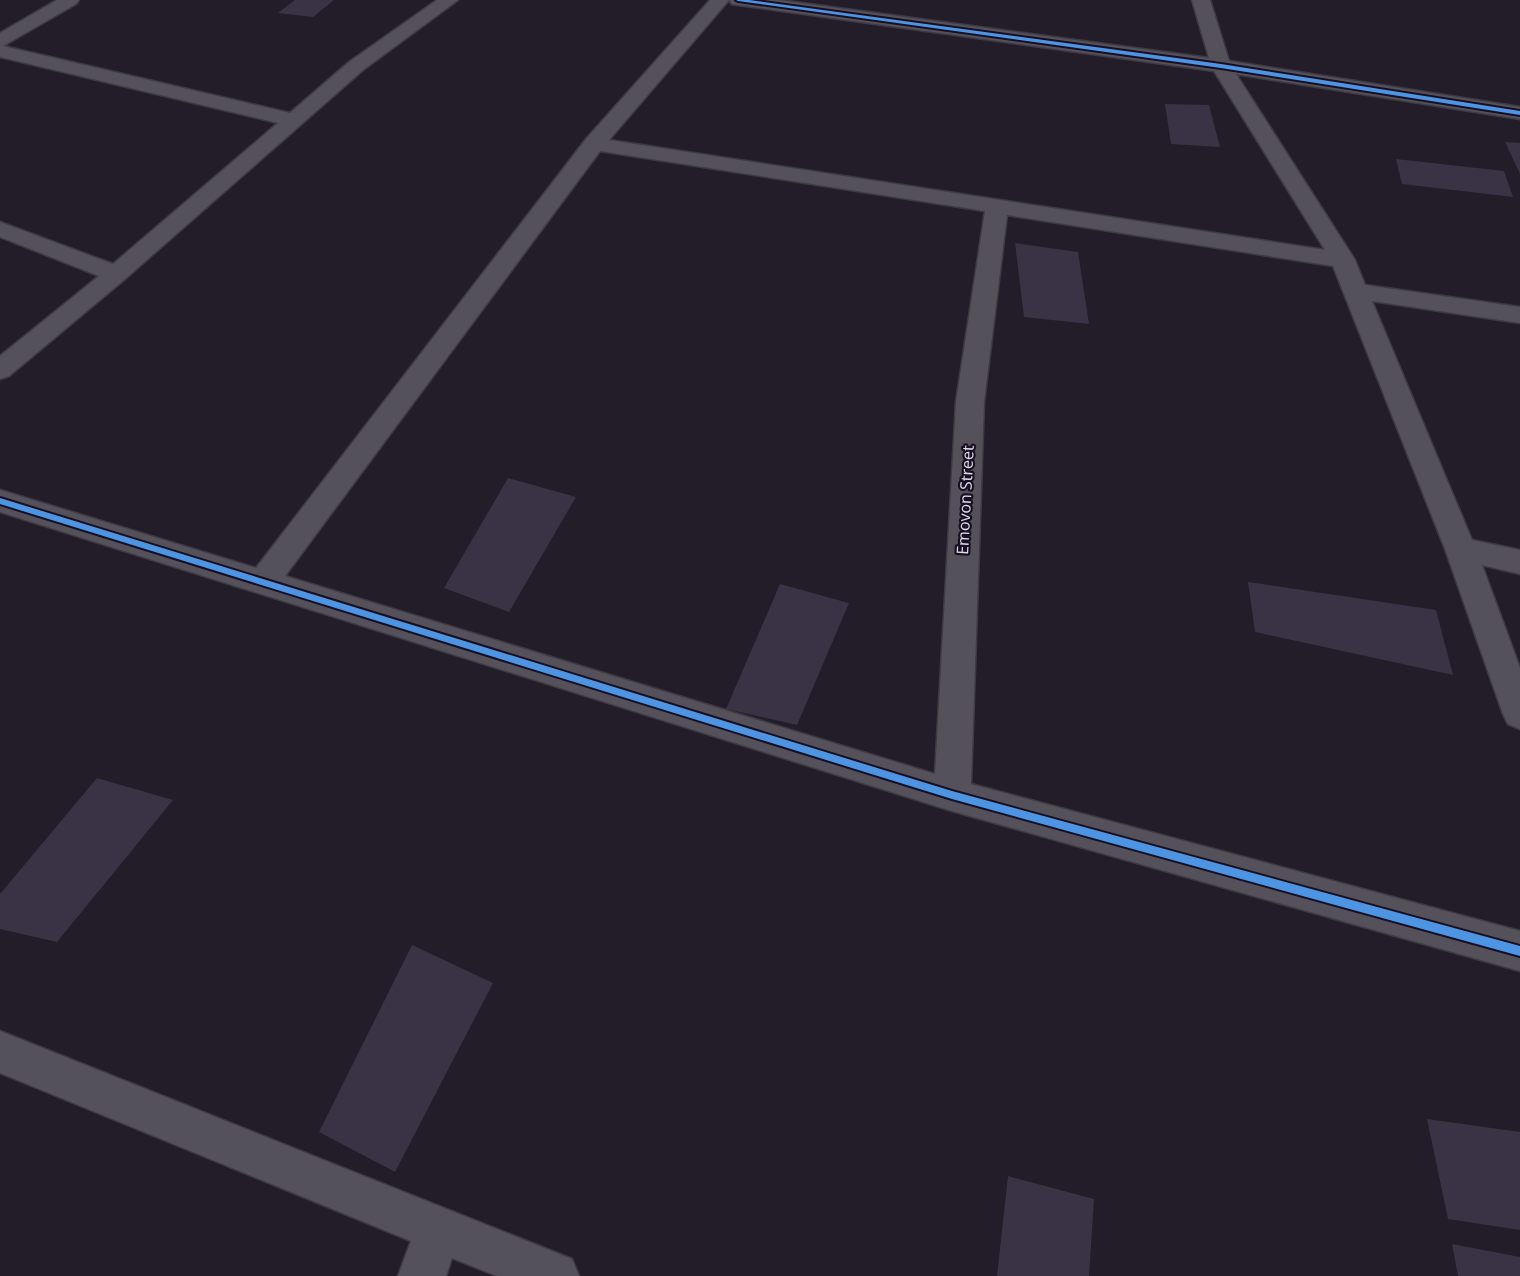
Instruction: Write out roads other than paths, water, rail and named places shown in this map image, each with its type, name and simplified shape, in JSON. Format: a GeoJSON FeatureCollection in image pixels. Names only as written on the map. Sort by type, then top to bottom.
{"type":"FeatureCollection","features":[{"type":"Feature","properties":{"kind":"street"},"geometry":{"type":"LineString","coordinates":[[0,41],[70,0]]}},
{"type":"Feature","properties":{"kind":"street"},"geometry":{"type":"LineString","coordinates":[[0,370],[356,66],[449,0]]}},
{"type":"Feature","properties":{"kind":"street"},"geometry":{"type":"LineString","coordinates":[[263,582],[594,144],[720,0]]}},
{"type":"Feature","properties":{"kind":"street"},"geometry":{"type":"LineString","coordinates":[[738,0],[1221,66],[1520,113]]}},
{"type":"Feature","properties":{"kind":"street"},"geometry":{"type":"LineString","coordinates":[[1201,0],[1221,66],[1343,260],[1460,549],[1520,714]]}},
{"type":"Feature","properties":{"kind":"street"},"geometry":{"type":"LineString","coordinates":[[0,51],[294,120]]}},
{"type":"Feature","properties":{"kind":"street"},"geometry":{"type":"LineString","coordinates":[[594,144],[1343,260]]}},
{"type":"Feature","properties":{"kind":"street","name":"Emovon Street"},"geometry":{"type":"LineString","coordinates":[[952,795],[970,402],[997,206]]}},
{"type":"Feature","properties":{"kind":"street"},"geometry":{"type":"LineString","coordinates":[[0,229],[116,273]]}},
{"type":"Feature","properties":{"kind":"street"},"geometry":{"type":"LineString","coordinates":[[1356,291],[1520,315]]}},
{"type":"Feature","properties":{"kind":"street"},"geometry":{"type":"LineString","coordinates":[[0,501],[952,795],[1520,951]]}},
{"type":"Feature","properties":{"kind":"street"},"geometry":{"type":"LineString","coordinates":[[1460,549],[1520,562]]}},
{"type":"Feature","properties":{"kind":"street"},"geometry":{"type":"LineString","coordinates":[[0,1052],[555,1276]]}},
{"type":"Feature","properties":{"kind":"street"},"geometry":{"type":"LineString","coordinates":[[422,1276],[438,1228]]}}]}
